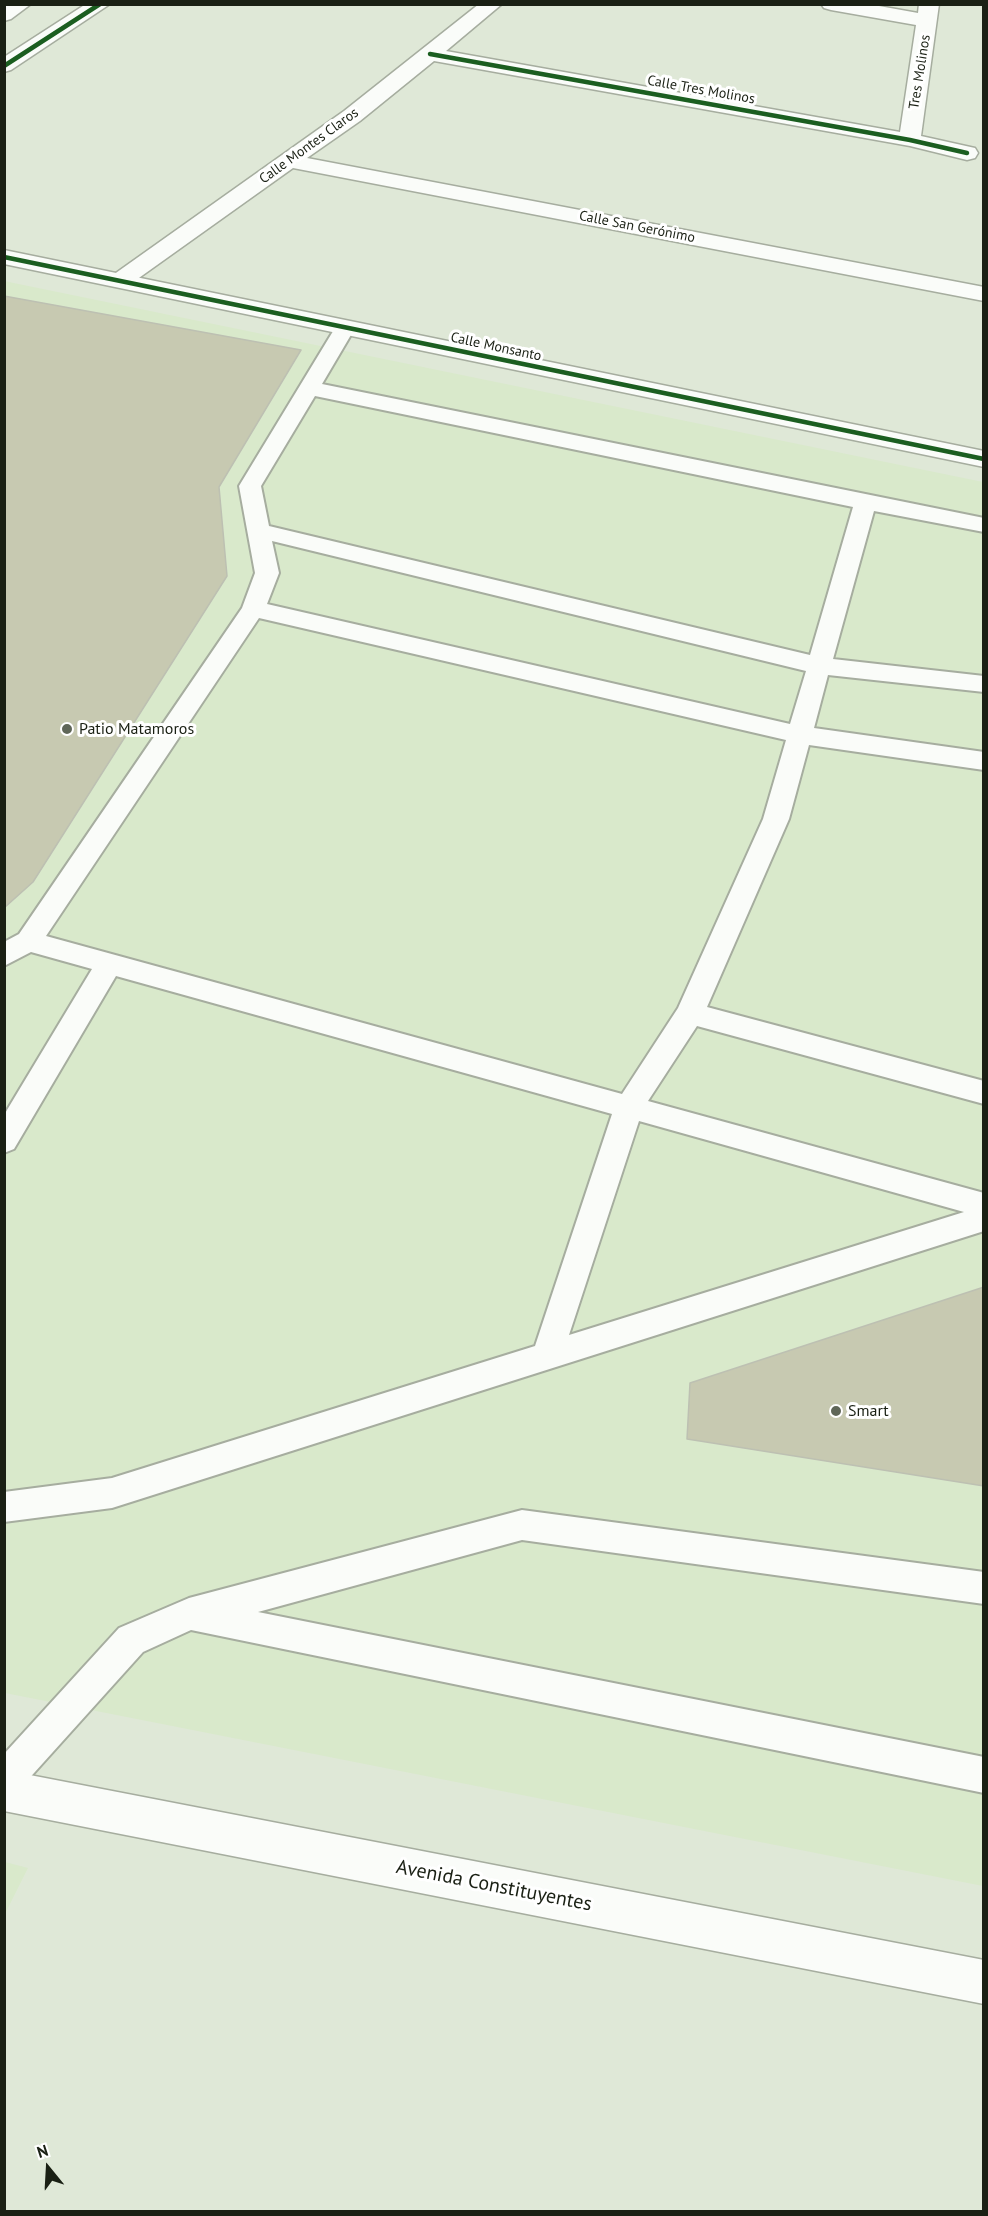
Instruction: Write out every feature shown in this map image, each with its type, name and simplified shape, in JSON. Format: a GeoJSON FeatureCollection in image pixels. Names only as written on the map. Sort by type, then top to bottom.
{"type":"FeatureCollection","features":[{"type":"Feature","properties":{"kind":"street"},"geometry":{"type":"LineString","coordinates":[[4,15],[21,4]]}},
{"type":"Feature","properties":{"kind":"street"},"geometry":{"type":"LineString","coordinates":[[4,66],[100,4]]}},
{"type":"Feature","properties":{"kind":"street","name":"Calle Montes Claros"},"geometry":{"type":"LineString","coordinates":[[121,280],[290,160],[492,4]]}},
{"type":"Feature","properties":{"kind":"street"},"geometry":{"type":"LineString","coordinates":[[831,4],[928,13]]}},
{"type":"Feature","properties":{"kind":"street","name":"Tres Molinos"},"geometry":{"type":"LineString","coordinates":[[910,140],[928,13]]}},
{"type":"Feature","properties":{"kind":"street","name":"Calle Tres Molinos"},"geometry":{"type":"LineString","coordinates":[[430,54],[910,140],[967,153]]}},
{"type":"Feature","properties":{"kind":"street","name":"Calle San Gerónimo"},"geometry":{"type":"LineString","coordinates":[[290,160],[984,294]]}},
{"type":"Feature","properties":{"kind":"street","name":"Calle Monsanto"},"geometry":{"type":"LineString","coordinates":[[4,257],[984,459]]}},
{"type":"Feature","properties":{"kind":"street","name":"Avenida Constituyentes"},"geometry":{"type":"LineString","coordinates":[[4,1790],[984,1982]]}},
{"type":"Feature","properties":{"kind":"lane"},"geometry":{"type":"LineString","coordinates":[[4,956],[28,940],[253,609],[267,573],[250,486],[345,328]]}},
{"type":"Feature","properties":{"kind":"lane"},"geometry":{"type":"LineString","coordinates":[[308,388],[984,525]]}},
{"type":"Feature","properties":{"kind":"lane"},"geometry":{"type":"LineString","coordinates":[[547,1356],[629,1107],[690,1013],[776,819],[866,502]]}},
{"type":"Feature","properties":{"kind":"lane"},"geometry":{"type":"LineString","coordinates":[[259,531],[820,666],[984,684]]}},
{"type":"Feature","properties":{"kind":"lane"},"geometry":{"type":"LineString","coordinates":[[253,609],[800,735],[984,760]]}},
{"type":"Feature","properties":{"kind":"lane"},"geometry":{"type":"LineString","coordinates":[[28,940],[984,1205]]}},
{"type":"Feature","properties":{"kind":"lane"},"geometry":{"type":"LineString","coordinates":[[4,1141],[110,963]]}},
{"type":"Feature","properties":{"kind":"lane"},"geometry":{"type":"LineString","coordinates":[[690,1013],[984,1093]]}},
{"type":"Feature","properties":{"kind":"lane"},"geometry":{"type":"LineString","coordinates":[[4,1507],[112,1493],[984,1218]]}},
{"type":"Feature","properties":{"kind":"lane"},"geometry":{"type":"LineString","coordinates":[[4,1781],[131,1640],[189,1614],[522,1525],[984,1588]]}},
{"type":"Feature","properties":{"kind":"lane"},"geometry":{"type":"LineString","coordinates":[[189,1614],[984,1775]]}},
{"type":"Feature","properties":{"kind":"shaded area"},"geometry":{"type":"Polygon","coordinates":[[[4,281],[983,482],[983,1886],[5,1693],[4,281]]]}},
{"type":"Feature","properties":{"kind":"shaded area"},"geometry":{"type":"Polygon","coordinates":[[[4,1862],[28,1868],[5,1914],[4,1862]]]}},
{"type":"Feature","properties":{"kind":"building","name":"Patio Matamoros"},"geometry":{"type":"Polygon","coordinates":[[[4,296],[301,350],[219,487],[227,576],[33,882],[4,908],[4,296]]]}},
{"type":"Feature","properties":{"kind":"building","name":"Smart"},"geometry":{"type":"Polygon","coordinates":[[[984,1287],[984,1486],[687,1439],[690,1383],[984,1287]]]}},
{"type":"Feature","properties":{"kind":"cycle path"},"geometry":{"type":"LineString","coordinates":[[4,66],[100,4]]}},
{"type":"Feature","properties":{"kind":"cycle path"},"geometry":{"type":"LineString","coordinates":[[430,54],[910,140],[967,153]]}},
{"type":"Feature","properties":{"kind":"cycle path"},"geometry":{"type":"LineString","coordinates":[[4,257],[984,459]]}},
{"type":"Feature","properties":{"kind":"place","name":"Patio Matamoros"},"geometry":{"type":"Point","coordinates":[67,729]}},
{"type":"Feature","properties":{"kind":"place","name":"Smart"},"geometry":{"type":"Point","coordinates":[836,1411]}}]}
